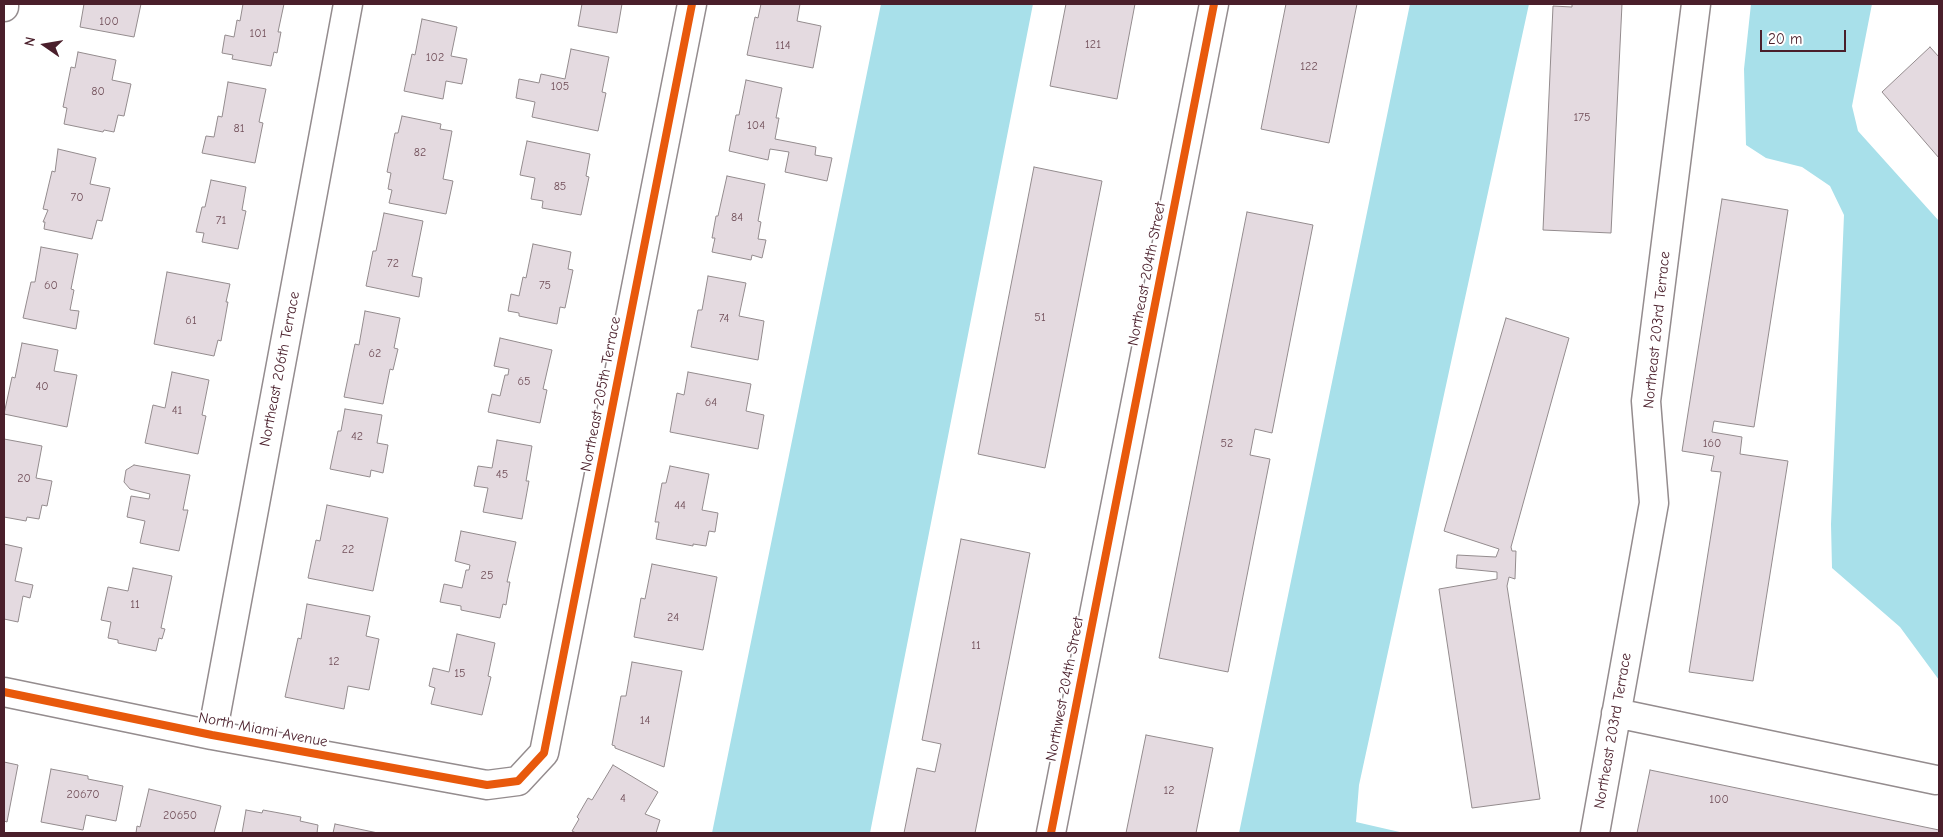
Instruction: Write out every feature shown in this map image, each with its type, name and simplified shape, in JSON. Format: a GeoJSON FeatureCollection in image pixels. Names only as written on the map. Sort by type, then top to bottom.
{"type":"FeatureCollection","features":[{"type":"Feature","properties":{"kind":"street","name":"Northeast 206th Terrace"},"geometry":{"type":"LineString","coordinates":[[212,735],[348,4]]}},
{"type":"Feature","properties":{"kind":"street","name":"Northeast 205th Terrace"},"geometry":{"type":"LineString","coordinates":[[518,781],[544,753],[692,4]]}},
{"type":"Feature","properties":{"kind":"street","name":"Northeast 204th Street"},"geometry":{"type":"LineString","coordinates":[[1106,550],[1214,4]]}},
{"type":"Feature","properties":{"kind":"street","name":"Northeast 203rd Terrace"},"geometry":{"type":"LineString","coordinates":[[1595,833],[1654,503],[1646,401],[1696,4]]}},
{"type":"Feature","properties":{"kind":"street","name":"Northwest 204th Street"},"geometry":{"type":"LineString","coordinates":[[1050,833],[1106,550]]}},
{"type":"Feature","properties":{"kind":"street","name":"North Miami Avenue"},"geometry":{"type":"LineString","coordinates":[[4,692],[212,735],[488,785],[518,781]]}},
{"type":"Feature","properties":{"kind":"street"},"geometry":{"type":"LineString","coordinates":[[1616,713],[1936,780]]}},
{"type":"Feature","properties":{"kind":"water"},"geometry":{"type":"Polygon","coordinates":[[[881,4],[1033,4],[870,833],[712,833],[881,4]]]}},
{"type":"Feature","properties":{"kind":"water"},"geometry":{"type":"Polygon","coordinates":[[[1410,4],[1529,4],[1359,785],[1356,822],[1404,833],[1239,833],[1410,4]]]}},
{"type":"Feature","properties":{"kind":"water"},"geometry":{"type":"Polygon","coordinates":[[[1751,4],[1872,4],[1852,106],[1858,131],[1939,221],[1939,680],[1900,627],[1832,568],[1831,524],[1844,215],[1830,186],[1802,167],[1766,158],[1746,145],[1744,69],[1751,4]]]}},
{"type":"Feature","properties":{"kind":"building"},"geometry":{"type":"Polygon","coordinates":[[[84,4],[141,4],[134,37],[80,27],[84,4]]]}},
{"type":"Feature","properties":{"kind":"building"},"geometry":{"type":"Polygon","coordinates":[[[243,4],[284,4],[278,32],[281,32],[277,53],[274,52],[271,66],[232,59],[233,55],[222,53],[225,35],[234,37],[237,20],[240,21],[243,4]]]}},
{"type":"Feature","properties":{"kind":"building"},"geometry":{"type":"Polygon","coordinates":[[[582,4],[622,4],[617,33],[578,26],[582,4]]]}},
{"type":"Feature","properties":{"kind":"building"},"geometry":{"type":"Polygon","coordinates":[[[761,4],[800,4],[797,21],[821,26],[813,68],[747,55],[755,17],[758,18],[761,4]]]}},
{"type":"Feature","properties":{"kind":"building"},"geometry":{"type":"Polygon","coordinates":[[[1066,4],[1135,4],[1117,99],[1050,86],[1066,4]]]}},
{"type":"Feature","properties":{"kind":"building"},"geometry":{"type":"Polygon","coordinates":[[[1286,4],[1357,4],[1329,143],[1261,129],[1286,4]]]}},
{"type":"Feature","properties":{"kind":"building"},"geometry":{"type":"Polygon","coordinates":[[[1572,4],[1622,4],[1611,233],[1543,230],[1553,6],[1572,7],[1572,4]]]}},
{"type":"Feature","properties":{"kind":"building"},"geometry":{"type":"Polygon","coordinates":[[[422,19],[457,27],[451,56],[467,59],[462,84],[446,81],[443,99],[404,91],[412,54],[415,55],[422,19]]]}},
{"type":"Feature","properties":{"kind":"building"},"geometry":{"type":"Polygon","coordinates":[[[1930,47],[1939,57],[1939,158],[1882,92],[1930,47]]]}},
{"type":"Feature","properties":{"kind":"building"},"geometry":{"type":"Polygon","coordinates":[[[571,49],[609,57],[602,92],[606,93],[598,131],[532,117],[535,102],[516,98],[519,79],[539,83],[541,74],[565,79],[571,49]]]}},
{"type":"Feature","properties":{"kind":"building"},"geometry":{"type":"Polygon","coordinates":[[[78,52],[116,60],[112,80],[131,84],[124,116],[118,115],[114,132],[104,130],[103,132],[64,124],[67,108],[63,107],[71,67],[75,68],[78,52]]]}},
{"type":"Feature","properties":{"kind":"building"},"geometry":{"type":"Polygon","coordinates":[[[746,80],[782,88],[776,118],[779,118],[775,139],[816,147],[815,155],[832,158],[827,181],[785,172],[789,152],[770,149],[768,160],[729,151],[736,115],[739,115],[746,80]]]}},
{"type":"Feature","properties":{"kind":"building"},"geometry":{"type":"Polygon","coordinates":[[[228,82],[266,89],[259,122],[263,123],[255,163],[202,153],[206,136],[214,137],[218,116],[222,117],[228,82]]]}},
{"type":"Feature","properties":{"kind":"building"},"geometry":{"type":"Polygon","coordinates":[[[402,116],[441,124],[440,129],[452,131],[443,179],[453,181],[446,214],[389,203],[392,190],[388,189],[391,173],[387,172],[395,133],[398,133],[402,116]]]}},
{"type":"Feature","properties":{"kind":"building"},"geometry":{"type":"Polygon","coordinates":[[[527,141],[590,154],[586,176],[589,177],[581,215],[542,208],[543,201],[531,199],[535,178],[520,175],[527,141]]]}},
{"type":"Feature","properties":{"kind":"building"},"geometry":{"type":"Polygon","coordinates":[[[58,149],[96,158],[90,184],[110,188],[102,221],[97,220],[92,239],[44,229],[45,222],[43,222],[48,210],[43,209],[52,171],[55,172],[58,149]]]}},
{"type":"Feature","properties":{"kind":"building"},"geometry":{"type":"Polygon","coordinates":[[[1034,167],[1102,181],[1045,468],[978,454],[1034,167]]]}},
{"type":"Feature","properties":{"kind":"building"},"geometry":{"type":"Polygon","coordinates":[[[727,176],[765,184],[758,221],[761,222],[758,239],[766,240],[762,258],[752,255],[751,260],[712,252],[715,238],[712,238],[716,216],[718,216],[727,176]]]}},
{"type":"Feature","properties":{"kind":"building"},"geometry":{"type":"Polygon","coordinates":[[[211,180],[246,187],[242,210],[246,211],[238,249],[202,242],[204,233],[196,232],[202,207],[205,207],[211,180]]]}},
{"type":"Feature","properties":{"kind":"building"},"geometry":{"type":"Polygon","coordinates":[[[1722,199],[1788,210],[1754,427],[1714,421],[1712,432],[1742,437],[1740,454],[1788,461],[1753,681],[1689,672],[1721,472],[1711,471],[1714,456],[1682,451],[1722,199]]]}},
{"type":"Feature","properties":{"kind":"building"},"geometry":{"type":"Polygon","coordinates":[[[1247,212],[1313,225],[1272,433],[1255,429],[1250,455],[1270,459],[1228,672],[1159,658],[1247,212]]]}},
{"type":"Feature","properties":{"kind":"building"},"geometry":{"type":"Polygon","coordinates":[[[384,213],[423,221],[412,276],[422,278],[419,297],[366,286],[373,251],[376,251],[384,213]]]}},
{"type":"Feature","properties":{"kind":"building"},"geometry":{"type":"Polygon","coordinates":[[[533,244],[571,252],[568,269],[573,270],[565,308],[560,307],[557,324],[519,316],[519,313],[508,311],[511,294],[519,296],[523,277],[526,278],[533,244]]]}},
{"type":"Feature","properties":{"kind":"building"},"geometry":{"type":"Polygon","coordinates":[[[41,247],[78,254],[71,289],[74,290],[70,310],[79,311],[76,329],[23,318],[31,282],[35,282],[41,247]]]}},
{"type":"Feature","properties":{"kind":"building"},"geometry":{"type":"Polygon","coordinates":[[[167,272],[230,284],[221,341],[218,340],[214,356],[154,344],[167,272]]]}},
{"type":"Feature","properties":{"kind":"building"},"geometry":{"type":"Polygon","coordinates":[[[708,276],[746,283],[739,316],[764,321],[758,360],[691,347],[698,310],[702,310],[708,276]]]}},
{"type":"Feature","properties":{"kind":"building"},"geometry":{"type":"Polygon","coordinates":[[[365,311],[400,318],[394,348],[398,349],[393,370],[390,369],[383,404],[344,397],[355,344],[359,345],[365,311]]]}},
{"type":"Feature","properties":{"kind":"building"},"geometry":{"type":"Polygon","coordinates":[[[1506,318],[1569,338],[1511,547],[1512,551],[1516,551],[1515,579],[1509,577],[1507,586],[1540,799],[1472,808],[1439,589],[1497,579],[1497,572],[1456,568],[1457,555],[1496,557],[1499,549],[1444,531],[1506,318]]]}},
{"type":"Feature","properties":{"kind":"building"},"geometry":{"type":"Polygon","coordinates":[[[500,338],[552,350],[543,389],[547,390],[540,423],[488,412],[492,394],[500,396],[505,375],[508,375],[509,369],[494,366],[500,338]]]}},
{"type":"Feature","properties":{"kind":"building"},"geometry":{"type":"Polygon","coordinates":[[[22,343],[58,350],[54,371],[77,375],[67,427],[4,414],[12,377],[15,378],[22,343]]]}},
{"type":"Feature","properties":{"kind":"building"},"geometry":{"type":"Polygon","coordinates":[[[172,372],[209,380],[202,415],[206,416],[198,454],[145,443],[153,405],[165,408],[172,372]]]}},
{"type":"Feature","properties":{"kind":"building"},"geometry":{"type":"Polygon","coordinates":[[[688,372],[751,384],[746,411],[764,415],[758,449],[670,432],[677,393],[684,395],[688,372]]]}},
{"type":"Feature","properties":{"kind":"building"},"geometry":{"type":"Polygon","coordinates":[[[345,409],[382,415],[377,443],[388,445],[383,473],[371,470],[370,477],[330,469],[345,409]]]}},
{"type":"Feature","properties":{"kind":"building"},"geometry":{"type":"Polygon","coordinates":[[[4,439],[42,446],[36,478],[52,481],[47,506],[42,505],[39,519],[27,517],[26,521],[4,517],[4,439]]]}},
{"type":"Feature","properties":{"kind":"building"},"geometry":{"type":"Polygon","coordinates":[[[497,440],[532,446],[526,481],[529,481],[522,519],[483,512],[488,488],[474,486],[478,466],[492,468],[497,440]]]}},
{"type":"Feature","properties":{"kind":"building"},"geometry":{"type":"Polygon","coordinates":[[[134,465],[190,475],[183,510],[188,510],[179,551],[140,543],[145,521],[127,517],[131,496],[149,499],[150,494],[130,489],[124,482],[126,470],[134,465]]]}},
{"type":"Feature","properties":{"kind":"building"},"geometry":{"type":"Polygon","coordinates":[[[670,466],[709,474],[702,510],[718,513],[715,532],[709,531],[706,546],[693,544],[693,546],[656,539],[659,522],[655,522],[662,483],[666,483],[670,466]]]}},
{"type":"Feature","properties":{"kind":"building"},"geometry":{"type":"Polygon","coordinates":[[[327,505],[388,518],[373,591],[308,578],[316,540],[320,541],[327,505]]]}},
{"type":"Feature","properties":{"kind":"building"},"geometry":{"type":"Polygon","coordinates":[[[461,531],[516,542],[507,582],[510,582],[506,605],[503,604],[500,618],[461,610],[461,606],[440,602],[444,584],[462,588],[466,570],[469,570],[470,565],[455,561],[461,531]]]}},
{"type":"Feature","properties":{"kind":"building"},"geometry":{"type":"Polygon","coordinates":[[[961,539],[1030,553],[975,833],[904,833],[917,768],[935,772],[941,744],[922,740],[961,539]]]}},
{"type":"Feature","properties":{"kind":"building"},"geometry":{"type":"Polygon","coordinates":[[[4,544],[22,548],[15,581],[33,585],[30,598],[23,596],[18,622],[4,619],[4,544]]]}},
{"type":"Feature","properties":{"kind":"building"},"geometry":{"type":"Polygon","coordinates":[[[652,564],[717,577],[703,650],[634,637],[641,598],[645,599],[652,564]]]}},
{"type":"Feature","properties":{"kind":"building"},"geometry":{"type":"Polygon","coordinates":[[[133,568],[172,576],[161,628],[165,629],[162,639],[159,638],[156,651],[118,643],[118,640],[108,638],[111,622],[101,620],[108,587],[128,591],[133,568]]]}},
{"type":"Feature","properties":{"kind":"building"},"geometry":{"type":"Polygon","coordinates":[[[307,604],[370,616],[366,636],[379,639],[369,690],[348,686],[344,709],[285,697],[298,638],[301,639],[307,604]]]}},
{"type":"Feature","properties":{"kind":"building"},"geometry":{"type":"Polygon","coordinates":[[[457,634],[495,643],[488,676],[491,677],[482,715],[431,704],[435,688],[429,686],[433,668],[449,672],[457,634]]]}},
{"type":"Feature","properties":{"kind":"building"},"geometry":{"type":"Polygon","coordinates":[[[632,662],[682,671],[664,767],[615,748],[612,745],[621,696],[626,696],[632,662]]]}},
{"type":"Feature","properties":{"kind":"building"},"geometry":{"type":"Polygon","coordinates":[[[1146,735],[1213,748],[1196,833],[1126,833],[1146,735]]]}},
{"type":"Feature","properties":{"kind":"building"},"geometry":{"type":"Polygon","coordinates":[[[4,762],[18,765],[7,822],[4,821],[4,762]]]}},
{"type":"Feature","properties":{"kind":"building"},"geometry":{"type":"Polygon","coordinates":[[[613,765],[658,792],[645,814],[660,820],[656,833],[576,833],[572,831],[579,819],[577,817],[588,798],[592,800],[613,765]]]}},
{"type":"Feature","properties":{"kind":"building"},"geometry":{"type":"Polygon","coordinates":[[[51,769],[88,776],[88,779],[123,786],[116,821],[86,815],[83,830],[41,822],[51,769]]]}},
{"type":"Feature","properties":{"kind":"building"},"geometry":{"type":"Polygon","coordinates":[[[1650,770],[1939,830],[1939,833],[1637,833],[1650,770]]]}},
{"type":"Feature","properties":{"kind":"building"},"geometry":{"type":"Polygon","coordinates":[[[149,789],[221,806],[214,833],[136,833],[137,826],[140,827],[149,789]]]}},
{"type":"Feature","properties":{"kind":"building"},"geometry":{"type":"Polygon","coordinates":[[[246,810],[262,813],[263,810],[301,817],[300,821],[318,825],[317,833],[242,833],[246,810]]]}},
{"type":"Feature","properties":{"kind":"building"},"geometry":{"type":"Polygon","coordinates":[[[335,824],[378,833],[333,833],[335,824]]]}},
{"type":"Feature","properties":{"kind":"cycle path"},"geometry":{"type":"LineString","coordinates":[[4,692],[212,735],[487,785],[518,781],[544,753],[692,4]]}},
{"type":"Feature","properties":{"kind":"cycle path"},"geometry":{"type":"LineString","coordinates":[[1051,833],[1214,4]]}}]}
